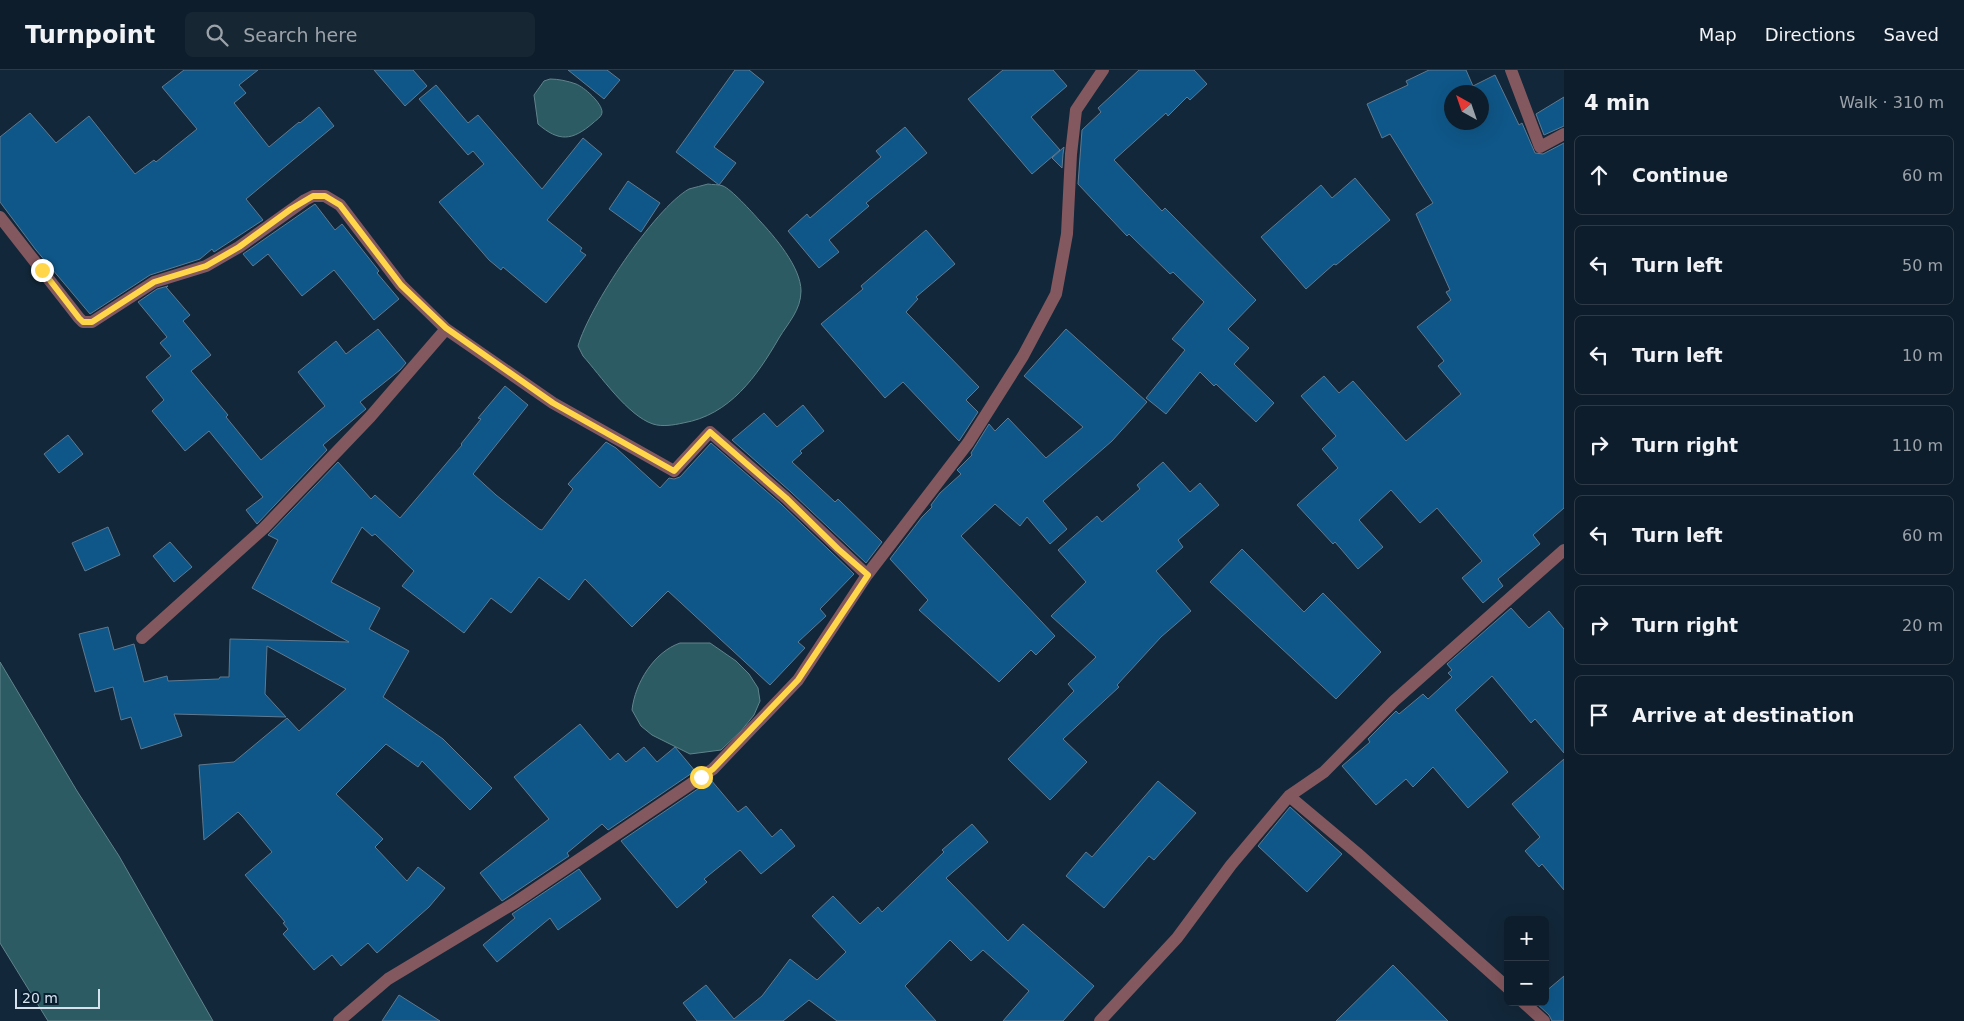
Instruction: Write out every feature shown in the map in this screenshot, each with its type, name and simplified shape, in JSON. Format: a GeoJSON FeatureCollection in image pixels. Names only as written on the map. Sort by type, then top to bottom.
{"type":"FeatureCollection","features":[{"type":"Feature","properties":{"kind":"street"},"geometry":{"type":"LineString","coordinates":[[339,1021],[388,979],[516,902],[713,769],[798,680],[868,575],[968,443],[1023,356],[1056,294],[1067,234],[1071,154],[1076,110],[1103,70]]}},
{"type":"Feature","properties":{"kind":"street"},"geometry":{"type":"LineString","coordinates":[[1511,70],[1540,147],[1564,134]]}},
{"type":"Feature","properties":{"kind":"street"},"geometry":{"type":"LineString","coordinates":[[0,217],[79,318],[83,322],[92,322],[154,282],[206,266],[239,247],[291,209],[313,196],[325,196],[340,205],[401,285],[446,328],[553,403],[674,471],[710,432],[786,498],[838,549],[868,575]]}},
{"type":"Feature","properties":{"kind":"street"},"geometry":{"type":"LineString","coordinates":[[142,638],[264,528],[370,417],[446,328]]}},
{"type":"Feature","properties":{"kind":"street"},"geometry":{"type":"LineString","coordinates":[[1100,1021],[1177,938],[1231,865],[1289,796],[1324,772],[1394,701],[1564,550]]}},
{"type":"Feature","properties":{"kind":"street"},"geometry":{"type":"LineString","coordinates":[[1289,796],[1357,853],[1504,984]]}},
{"type":"Feature","properties":{"kind":"street"},"geometry":{"type":"LineString","coordinates":[[1527,1006],[1544,1021]]}},
{"type":"Feature","properties":{"kind":"shaded area"},"geometry":{"type":"Polygon","coordinates":[[[550,79],[570,82],[583,88],[599,104],[602,112],[600,117],[585,129],[566,137],[552,134],[538,124],[534,95],[544,81],[550,79]]]}},
{"type":"Feature","properties":{"kind":"shaded area"},"geometry":{"type":"Polygon","coordinates":[[[708,184],[721,185],[731,191],[772,234],[786,252],[797,272],[800,282],[799,304],[761,366],[740,392],[728,403],[700,419],[672,425],[657,425],[644,420],[624,404],[583,356],[578,346],[595,308],[624,260],[641,237],[658,216],[675,200],[689,189],[708,184]]]}},
{"type":"Feature","properties":{"kind":"shaded area"},"geometry":{"type":"Polygon","coordinates":[[[680,643],[710,643],[736,661],[749,674],[758,688],[760,701],[754,715],[741,731],[721,750],[690,754],[652,735],[641,726],[632,710],[637,689],[647,670],[662,653],[680,643]]]}},
{"type":"Feature","properties":{"kind":"shaded area"},"geometry":{"type":"Polygon","coordinates":[[[0,662],[77,791],[119,856],[213,1021],[48,1021],[0,943],[0,662]]]}},
{"type":"Feature","properties":{"kind":"building"},"geometry":{"type":"Polygon","coordinates":[[[184,70],[258,70],[239,85],[246,93],[234,103],[269,147],[319,107],[334,126],[246,199],[263,220],[214,252],[212,249],[200,259],[150,275],[90,314],[36,250],[0,202],[0,137],[30,113],[56,143],[89,116],[135,174],[154,160],[156,162],[197,129],[162,87],[184,70]]]}},
{"type":"Feature","properties":{"kind":"building"},"geometry":{"type":"Polygon","coordinates":[[[374,70],[413,70],[427,86],[405,106],[374,70]]]}},
{"type":"Feature","properties":{"kind":"building"},"geometry":{"type":"Polygon","coordinates":[[[568,70],[607,70],[620,80],[604,99],[568,70]]]}},
{"type":"Feature","properties":{"kind":"building"},"geometry":{"type":"Polygon","coordinates":[[[735,70],[749,70],[764,82],[714,147],[736,163],[719,185],[676,152],[735,70]]]}},
{"type":"Feature","properties":{"kind":"building"},"geometry":{"type":"Polygon","coordinates":[[[1003,70],[1053,70],[1067,86],[1031,117],[1060,150],[1032,174],[968,99],[1003,70]]]}},
{"type":"Feature","properties":{"kind":"building"},"geometry":{"type":"Polygon","coordinates":[[[1139,70],[1194,70],[1207,84],[1190,100],[1187,97],[1168,116],[1166,113],[1114,160],[1162,211],[1165,208],[1256,300],[1228,329],[1249,348],[1234,364],[1274,403],[1256,422],[1216,384],[1214,386],[1200,372],[1166,414],[1146,398],[1185,350],[1172,339],[1204,302],[1173,272],[1170,274],[1129,234],[1127,236],[1078,184],[1082,130],[1101,112],[1098,108],[1139,70]]]}},
{"type":"Feature","properties":{"kind":"building"},"geometry":{"type":"Polygon","coordinates":[[[1429,70],[1466,70],[1473,85],[1444,85],[1444,130],[1489,130],[1489,85],[1475,85],[1495,75],[1519,125],[1522,123],[1535,153],[1543,154],[1564,143],[1564,508],[1533,535],[1540,544],[1498,579],[1503,586],[1483,603],[1462,578],[1482,561],[1437,508],[1420,523],[1391,490],[1359,520],[1383,547],[1358,569],[1335,542],[1333,544],[1297,505],[1338,468],[1322,449],[1336,436],[1301,396],[1324,376],[1339,393],[1353,381],[1406,441],[1461,394],[1438,366],[1444,361],[1417,327],[1451,300],[1446,292],[1450,290],[1416,214],[1433,203],[1390,134],[1382,138],[1367,104],[1408,85],[1406,81],[1429,70]]]}},
{"type":"Feature","properties":{"kind":"building"},"geometry":{"type":"Polygon","coordinates":[[[436,85],[468,123],[478,115],[542,189],[583,138],[602,154],[547,220],[582,248],[580,251],[586,255],[546,303],[503,267],[501,270],[489,260],[439,202],[484,164],[473,151],[468,155],[419,99],[436,85]]]}},
{"type":"Feature","properties":{"kind":"building"},"geometry":{"type":"Polygon","coordinates":[[[1564,97],[1564,126],[1544,135],[1536,114],[1564,97]]]}},
{"type":"Feature","properties":{"kind":"building"},"geometry":{"type":"Polygon","coordinates":[[[905,127],[927,153],[866,203],[869,206],[829,240],[839,252],[819,268],[788,231],[807,214],[810,218],[881,157],[876,151],[905,127]]]}},
{"type":"Feature","properties":{"kind":"building"},"geometry":{"type":"Polygon","coordinates":[[[1064,147],[1063,154],[1062,168],[1052,158],[1064,147]]]}},
{"type":"Feature","properties":{"kind":"building"},"geometry":{"type":"Polygon","coordinates":[[[1355,178],[1390,220],[1336,265],[1334,264],[1306,289],[1261,237],[1321,185],[1332,198],[1355,178]]]}},
{"type":"Feature","properties":{"kind":"building"},"geometry":{"type":"Polygon","coordinates":[[[628,181],[660,203],[641,232],[609,209],[628,181]]]}},
{"type":"Feature","properties":{"kind":"building"},"geometry":{"type":"Polygon","coordinates":[[[315,204],[335,230],[342,224],[379,271],[377,273],[399,299],[374,320],[334,270],[302,296],[268,254],[253,266],[243,254],[315,204]]]}},
{"type":"Feature","properties":{"kind":"building"},"geometry":{"type":"Polygon","coordinates":[[[926,230],[955,264],[916,297],[918,299],[906,312],[979,387],[966,400],[978,412],[959,441],[903,382],[885,398],[821,324],[863,289],[861,286],[926,230]]]}},
{"type":"Feature","properties":{"kind":"building"},"geometry":{"type":"Polygon","coordinates":[[[168,286],[166,287],[190,315],[183,321],[211,355],[191,371],[228,415],[226,417],[261,460],[325,406],[298,372],[336,341],[346,354],[378,329],[406,363],[360,402],[366,409],[323,445],[327,450],[257,524],[246,510],[263,497],[209,431],[185,451],[152,411],[164,400],[146,377],[171,356],[160,343],[167,337],[138,302],[157,289],[168,286]]]}},
{"type":"Feature","properties":{"kind":"building"},"geometry":{"type":"Polygon","coordinates":[[[1066,329],[1147,402],[1112,441],[1043,501],[1067,529],[1050,544],[1027,517],[1020,526],[995,504],[961,536],[1055,636],[1036,655],[1031,650],[999,682],[919,610],[928,600],[890,559],[932,507],[931,505],[940,493],[961,474],[957,470],[972,455],[971,453],[989,424],[995,431],[1008,418],[1046,458],[1083,427],[1024,376],[1066,329]]]}},
{"type":"Feature","properties":{"kind":"building"},"geometry":{"type":"Polygon","coordinates":[[[505,386],[528,405],[473,474],[539,529],[542,530],[573,489],[568,484],[606,442],[616,448],[660,488],[669,478],[680,477],[711,443],[781,504],[854,574],[820,609],[826,616],[798,642],[805,648],[770,685],[668,591],[632,627],[585,579],[569,600],[539,577],[511,613],[491,598],[464,633],[402,586],[414,571],[375,534],[372,536],[362,527],[331,582],[380,608],[369,629],[409,651],[383,697],[443,739],[492,788],[470,810],[422,761],[418,767],[386,744],[336,794],[383,839],[375,847],[407,881],[418,867],[445,888],[429,907],[377,953],[368,943],[341,966],[332,955],[314,970],[283,934],[288,929],[283,923],[285,922],[245,875],[272,852],[243,817],[238,812],[204,840],[199,765],[234,762],[287,718],[299,731],[346,689],[267,646],[265,694],[286,717],[174,714],[182,736],[141,749],[131,717],[121,720],[113,687],[95,692],[79,634],[108,627],[114,650],[134,644],[144,682],[167,676],[168,681],[229,677],[230,639],[349,642],[252,588],[278,540],[268,535],[338,462],[371,499],[375,495],[400,518],[462,445],[481,419],[478,418],[505,386]]]}},
{"type":"Feature","properties":{"kind":"building"},"geometry":{"type":"Polygon","coordinates":[[[803,405],[824,431],[800,451],[802,453],[792,462],[835,502],[838,499],[882,542],[866,563],[791,492],[732,440],[764,413],[777,427],[803,405]]]}},
{"type":"Feature","properties":{"kind":"building"},"geometry":{"type":"Polygon","coordinates":[[[68,435],[83,454],[59,473],[44,454],[68,435]]]}},
{"type":"Feature","properties":{"kind":"building"},"geometry":{"type":"Polygon","coordinates":[[[1163,462],[1190,492],[1200,483],[1219,505],[1178,540],[1183,547],[1156,571],[1191,611],[1161,637],[1117,685],[1119,687],[1063,739],[1087,762],[1050,800],[1008,759],[1074,691],[1068,684],[1096,657],[1051,616],[1086,582],[1058,550],[1097,516],[1102,522],[1140,489],[1137,485],[1163,462]]]}},
{"type":"Feature","properties":{"kind":"building"},"geometry":{"type":"Polygon","coordinates":[[[108,527],[120,555],[85,571],[72,543],[108,527]]]}},
{"type":"Feature","properties":{"kind":"building"},"geometry":{"type":"Polygon","coordinates":[[[170,542],[192,567],[174,582],[153,556],[170,542]]]}},
{"type":"Feature","properties":{"kind":"building"},"geometry":{"type":"Polygon","coordinates":[[[1242,549],[1304,612],[1323,593],[1381,652],[1336,699],[1210,582],[1242,549]]]}},
{"type":"Feature","properties":{"kind":"building"},"geometry":{"type":"Polygon","coordinates":[[[1511,608],[1529,628],[1549,611],[1564,629],[1564,753],[1535,719],[1531,723],[1492,676],[1455,710],[1508,772],[1468,808],[1433,767],[1413,787],[1406,779],[1376,805],[1342,766],[1370,742],[1368,739],[1396,711],[1399,714],[1423,694],[1428,699],[1452,677],[1448,673],[1452,670],[1447,664],[1511,608]]]}},
{"type":"Feature","properties":{"kind":"building"},"geometry":{"type":"Polygon","coordinates":[[[580,724],[610,760],[618,753],[626,762],[644,747],[657,762],[675,747],[695,771],[608,830],[602,824],[567,853],[569,856],[502,901],[480,873],[549,819],[514,777],[580,724]]]}},
{"type":"Feature","properties":{"kind":"building"},"geometry":{"type":"Polygon","coordinates":[[[1564,759],[1564,890],[1542,864],[1539,867],[1525,851],[1540,837],[1512,804],[1564,759]]]}},
{"type":"Feature","properties":{"kind":"building"},"geometry":{"type":"Polygon","coordinates":[[[711,780],[738,812],[746,806],[772,837],[781,829],[795,846],[761,874],[740,850],[704,879],[707,882],[677,908],[621,841],[711,780]]]}},
{"type":"Feature","properties":{"kind":"building"},"geometry":{"type":"Polygon","coordinates":[[[1158,781],[1196,813],[1154,860],[1149,856],[1104,908],[1066,876],[1086,852],[1092,857],[1158,781]]]}},
{"type":"Feature","properties":{"kind":"building"},"geometry":{"type":"Polygon","coordinates":[[[1290,807],[1342,854],[1307,892],[1258,846],[1290,807]]]}},
{"type":"Feature","properties":{"kind":"building"},"geometry":{"type":"Polygon","coordinates":[[[972,824],[988,842],[946,878],[1008,941],[1023,924],[1094,986],[1063,1021],[1003,1021],[1029,991],[983,950],[971,961],[950,940],[905,986],[936,1021],[837,1021],[809,1000],[783,1021],[697,1021],[683,1003],[706,985],[734,1019],[762,996],[790,959],[817,980],[846,952],[812,916],[833,896],[860,924],[878,907],[882,912],[944,852],[942,850],[972,824]]]}},
{"type":"Feature","properties":{"kind":"building"},"geometry":{"type":"Polygon","coordinates":[[[579,869],[601,899],[558,930],[550,918],[497,962],[483,945],[515,918],[512,914],[579,869]]]}},
{"type":"Feature","properties":{"kind":"building"},"geometry":{"type":"Polygon","coordinates":[[[1393,965],[1448,1021],[1336,1021],[1393,965]]]}},
{"type":"Feature","properties":{"kind":"building"},"geometry":{"type":"Polygon","coordinates":[[[1564,976],[1564,1021],[1552,1021],[1549,1015],[1539,1006],[1549,1006],[1549,989],[1564,976]]]}},
{"type":"Feature","properties":{"kind":"building"},"geometry":{"type":"Polygon","coordinates":[[[399,995],[440,1021],[382,1021],[399,995]]]}},
{"type":"Feature","properties":{"kind":"route"},"geometry":{"type":"LineString","coordinates":[[42,270],[79,318],[83,322],[92,322],[114,306],[154,282],[206,266],[239,247],[291,209],[313,196],[325,196],[340,205],[401,285],[446,328],[553,403],[674,471],[710,432],[786,498],[838,549],[868,575],[798,680],[713,769],[701,777]]}}]}
